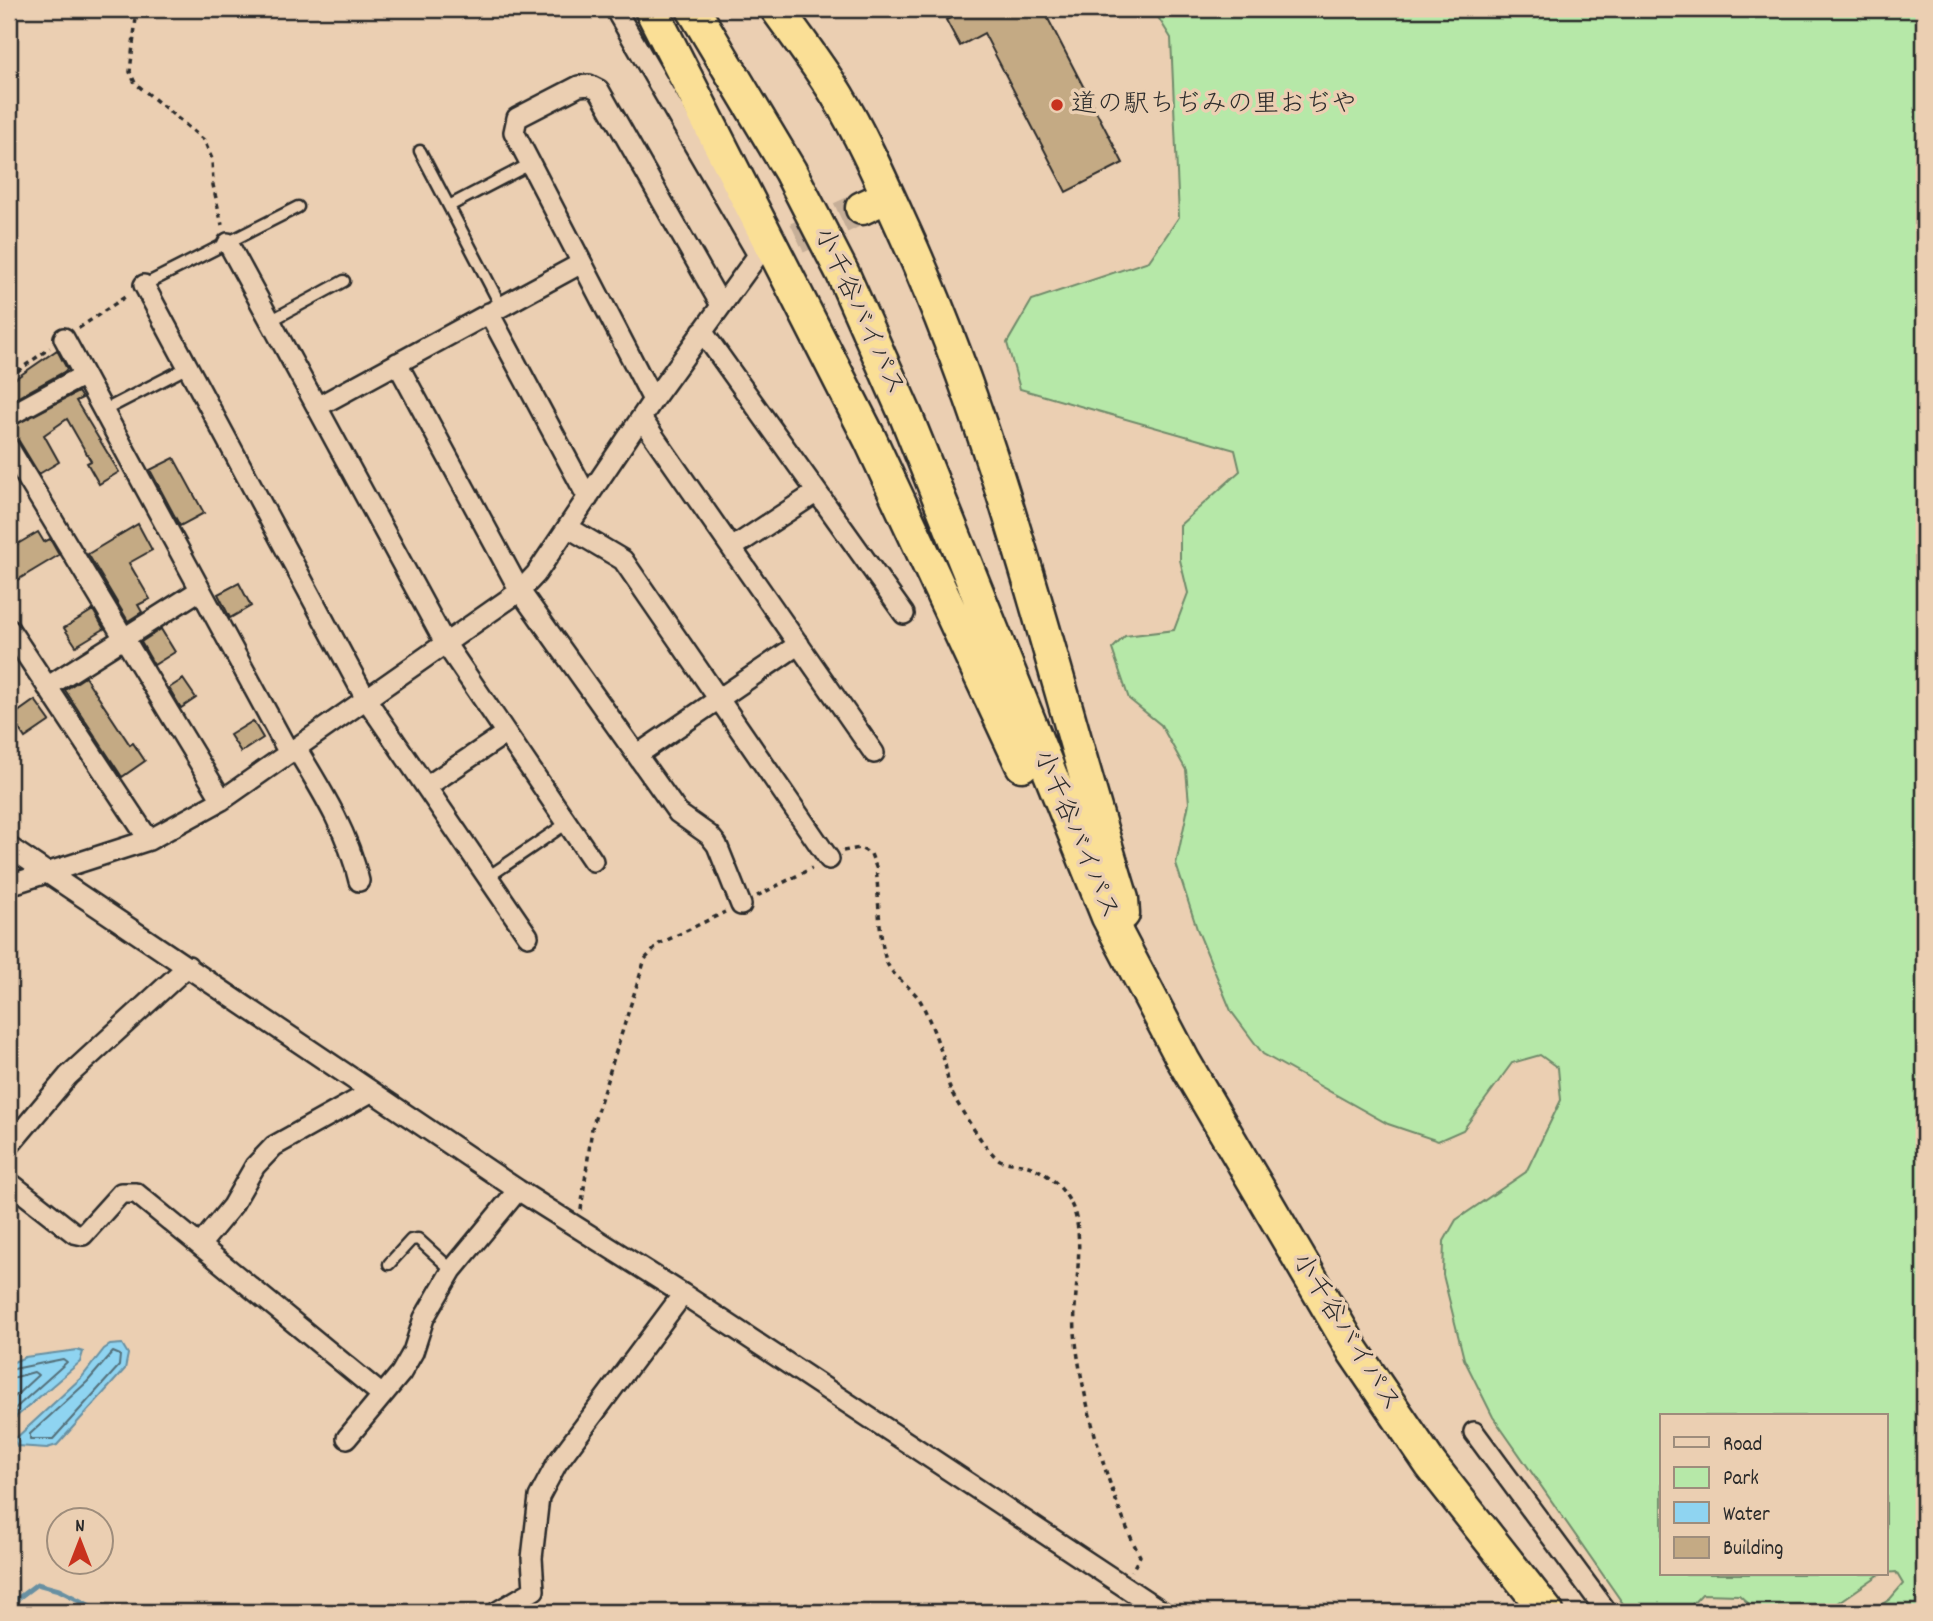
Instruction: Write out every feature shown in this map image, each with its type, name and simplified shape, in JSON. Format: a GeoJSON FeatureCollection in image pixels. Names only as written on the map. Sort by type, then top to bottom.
{"type":"FeatureCollection","features":[{"type":"Feature","properties":{"kind":"highway"},"geometry":{"type":"LineString","coordinates":[[651,9],[775,247],[936,576],[1034,796],[1108,917]]}},
{"type":"Feature","properties":{"kind":"highway","name":"小千谷バイパス"},"geometry":{"type":"LineString","coordinates":[[693,9],[783,160],[843,275],[906,416],[1108,917],[1183,1060],[1354,1353],[1431,1465],[1547,1612]]}},
{"type":"Feature","properties":{"kind":"highway"},"geometry":{"type":"LineString","coordinates":[[776,9],[838,96],[875,202],[941,314],[1021,544],[1083,772],[1122,900],[1127,954]]}},
{"type":"Feature","properties":{"kind":"street"},"geometry":{"type":"LineString","coordinates":[[9,885],[149,840],[222,800],[520,591],[536,574],[569,528],[653,400],[721,305],[775,247],[615,9]]}},
{"type":"Feature","properties":{"kind":"street"},"geometry":{"type":"LineString","coordinates":[[653,400],[580,264],[514,132],[517,118],[579,86],[589,85],[599,90],[721,305]]}},
{"type":"Feature","properties":{"kind":"street"},"geometry":{"type":"LineString","coordinates":[[228,243],[445,643],[593,862]]}},
{"type":"Feature","properties":{"kind":"street"},"geometry":{"type":"LineString","coordinates":[[317,407],[580,264]]}},
{"type":"Feature","properties":{"kind":"street"},"geometry":{"type":"LineString","coordinates":[[144,285],[366,699],[528,936]]}},
{"type":"Feature","properties":{"kind":"street"},"geometry":{"type":"LineString","coordinates":[[495,310],[589,498]]}},
{"type":"Feature","properties":{"kind":"street"},"geometry":{"type":"LineString","coordinates":[[702,331],[904,614]]}},
{"type":"Feature","properties":{"kind":"street"},"geometry":{"type":"LineString","coordinates":[[64,338],[200,590],[293,750],[335,814],[353,854],[359,881]]}},
{"type":"Feature","properties":{"kind":"street"},"geometry":{"type":"LineString","coordinates":[[397,363],[520,591],[678,813],[709,835],[717,845],[741,905]]}},
{"type":"Feature","properties":{"kind":"street"},"geometry":{"type":"LineString","coordinates":[[9,416],[84,375]]}},
{"type":"Feature","properties":{"kind":"street"},"geometry":{"type":"LineString","coordinates":[[641,418],[874,753]]}},
{"type":"Feature","properties":{"kind":"street"},"geometry":{"type":"LineString","coordinates":[[9,448],[222,800]]}},
{"type":"Feature","properties":{"kind":"street"},"geometry":{"type":"LineString","coordinates":[[732,548],[817,492]]}},
{"type":"Feature","properties":{"kind":"street"},"geometry":{"type":"LineString","coordinates":[[569,528],[623,560],[829,859]]}},
{"type":"Feature","properties":{"kind":"street"},"geometry":{"type":"LineString","coordinates":[[47,687],[200,590]]}},
{"type":"Feature","properties":{"kind":"street"},"geometry":{"type":"LineString","coordinates":[[9,629],[149,840]]}},
{"type":"Feature","properties":{"kind":"street"},"geometry":{"type":"LineString","coordinates":[[636,755],[799,644]]}},
{"type":"Feature","properties":{"kind":"street"},"geometry":{"type":"LineString","coordinates":[[426,787],[506,733]]}},
{"type":"Feature","properties":{"kind":"street"},"geometry":{"type":"LineString","coordinates":[[9,847],[518,1190],[683,1294],[1163,1612]]}},
{"type":"Feature","properties":{"kind":"street"},"geometry":{"type":"LineString","coordinates":[[9,1146],[68,1076],[188,966]]}},
{"type":"Feature","properties":{"kind":"street"},"geometry":{"type":"LineString","coordinates":[[200,1245],[232,1206],[255,1166],[274,1146],[371,1092]]}},
{"type":"Feature","properties":{"kind":"street"},"geometry":{"type":"LineString","coordinates":[[9,1182],[75,1233],[83,1235],[121,1193],[136,1193],[382,1395]]}},
{"type":"Feature","properties":{"kind":"street"},"geometry":{"type":"LineString","coordinates":[[347,1438],[413,1352],[424,1318],[452,1270],[518,1190]]}},
{"type":"Feature","properties":{"kind":"street"},"geometry":{"type":"LineString","coordinates":[[497,1612],[534,1590],[532,1558],[538,1497],[557,1463],[683,1294]]}},
{"type":"Feature","properties":{"kind":"street"},"geometry":{"type":"LineString","coordinates":[[1474,1432],[1607,1612]]}},
{"type":"Feature","properties":{"kind":"lane"},"geometry":{"type":"LineString","coordinates":[[420,151],[449,206],[495,310]]}},
{"type":"Feature","properties":{"kind":"lane"},"geometry":{"type":"LineString","coordinates":[[449,206],[530,164]]}},
{"type":"Feature","properties":{"kind":"lane"},"geometry":{"type":"LineString","coordinates":[[144,285],[298,207]]}},
{"type":"Feature","properties":{"kind":"lane"},"geometry":{"type":"LineString","coordinates":[[270,321],[344,281]]}},
{"type":"Feature","properties":{"kind":"lane"},"geometry":{"type":"LineString","coordinates":[[103,411],[188,368]]}},
{"type":"Feature","properties":{"kind":"lane"},"geometry":{"type":"LineString","coordinates":[[488,877],[567,823]]}},
{"type":"Feature","properties":{"kind":"lane"},"geometry":{"type":"LineString","coordinates":[[389,1264],[411,1240],[418,1239],[452,1270]]}},
{"type":"Feature","properties":{"kind":"path"},"geometry":{"type":"LineString","coordinates":[[136,9],[130,72],[135,83],[204,140],[212,159],[213,185],[228,243]]}},
{"type":"Feature","properties":{"kind":"path"},"geometry":{"type":"LineString","coordinates":[[579,1229],[592,1128],[646,959],[659,944],[741,905],[849,848],[860,848],[871,854],[876,867],[885,957],[891,971],[914,990],[922,1003],[945,1062],[950,1090],[980,1137],[1000,1160],[1038,1168],[1053,1180],[1070,1202],[1080,1233],[1075,1329],[1078,1360],[1094,1427],[1129,1536],[1140,1556],[1136,1567],[1121,1584]]}},
{"type":"Feature","properties":{"kind":"green space"},"geometry":{"type":"Polygon","coordinates":[[[1153,9],[1924,9],[1924,1612],[1870,1612],[1890,1599],[1903,1584],[1896,1572],[1888,1573],[1888,1414],[1660,1414],[1660,1576],[1877,1576],[1825,1612],[1758,1612],[1739,1595],[1702,1594],[1685,1612],[1634,1612],[1624,1605],[1493,1417],[1464,1359],[1443,1275],[1444,1241],[1456,1220],[1526,1172],[1561,1100],[1558,1068],[1540,1055],[1512,1063],[1463,1130],[1438,1141],[1388,1124],[1263,1054],[1231,1011],[1197,929],[1176,864],[1189,803],[1186,770],[1161,725],[1129,699],[1112,649],[1125,636],[1174,630],[1188,593],[1180,560],[1180,525],[1240,471],[1235,450],[1020,389],[1007,343],[1032,300],[1149,261],[1179,217],[1171,38],[1153,9]]]}},
{"type":"Feature","properties":{"kind":"water"},"geometry":{"type":"Polygon","coordinates":[[[122,1344],[128,1354],[125,1369],[57,1445],[47,1448],[17,1446],[14,1440],[82,1377],[104,1349],[110,1345],[122,1344]]]}},
{"type":"Feature","properties":{"kind":"water"},"geometry":{"type":"Polygon","coordinates":[[[77,1350],[83,1352],[80,1362],[9,1423],[9,1364],[25,1357],[77,1350]]]}},
{"type":"Feature","properties":{"kind":"building","name":"道の駅ちぢみの里おぢや"},"geometry":{"type":"Polygon","coordinates":[[[969,9],[1043,9],[1123,163],[1066,192],[984,33],[960,46],[946,20],[969,9]]]}},
{"type":"Feature","properties":{"kind":"building"},"geometry":{"type":"Polygon","coordinates":[[[57,350],[67,369],[15,399],[9,389],[9,383],[57,350]]]}},
{"type":"Feature","properties":{"kind":"building"},"geometry":{"type":"Polygon","coordinates":[[[78,392],[82,398],[76,401],[119,472],[99,484],[87,463],[91,461],[67,419],[44,435],[59,462],[39,474],[19,441],[9,436],[9,428],[78,392]]]}},
{"type":"Feature","properties":{"kind":"building"},"geometry":{"type":"Polygon","coordinates":[[[174,458],[204,513],[180,526],[150,470],[174,458]]]}},
{"type":"Feature","properties":{"kind":"building"},"geometry":{"type":"Polygon","coordinates":[[[138,524],[152,550],[129,563],[150,599],[138,605],[142,612],[128,621],[88,554],[138,524]]]}},
{"type":"Feature","properties":{"kind":"building"},"geometry":{"type":"Polygon","coordinates":[[[38,532],[44,542],[50,539],[59,555],[9,585],[9,549],[38,532]]]}},
{"type":"Feature","properties":{"kind":"building"},"geometry":{"type":"Polygon","coordinates":[[[239,583],[251,606],[230,618],[218,594],[239,583]]]}},
{"type":"Feature","properties":{"kind":"building"},"geometry":{"type":"Polygon","coordinates":[[[93,610],[104,629],[76,646],[64,628],[93,610]]]}},
{"type":"Feature","properties":{"kind":"building"},"geometry":{"type":"Polygon","coordinates":[[[161,629],[175,652],[154,665],[141,642],[161,629]]]}},
{"type":"Feature","properties":{"kind":"building"},"geometry":{"type":"Polygon","coordinates":[[[85,677],[130,745],[133,743],[145,761],[122,777],[65,690],[85,677]]]}},
{"type":"Feature","properties":{"kind":"building"},"geometry":{"type":"Polygon","coordinates":[[[183,679],[196,698],[181,708],[169,688],[183,679]]]}},
{"type":"Feature","properties":{"kind":"building"},"geometry":{"type":"Polygon","coordinates":[[[35,700],[50,721],[25,738],[11,717],[35,700]]]}},
{"type":"Feature","properties":{"kind":"building"},"geometry":{"type":"Polygon","coordinates":[[[253,721],[263,738],[241,752],[230,735],[253,721]]]}},
{"type":"Feature","properties":{"kind":"waterway"},"geometry":{"type":"LineString","coordinates":[[9,1605],[37,1584],[59,1590],[102,1612]]}},
{"type":"Feature","properties":{"kind":"tunnel"},"geometry":{"type":"LineString","coordinates":[[797,238],[862,208]]}},
{"type":"Feature","properties":{"kind":"place","name":"道の駅ちぢみの里おぢや"},"geometry":{"type":"Point","coordinates":[1057,105]}}]}
